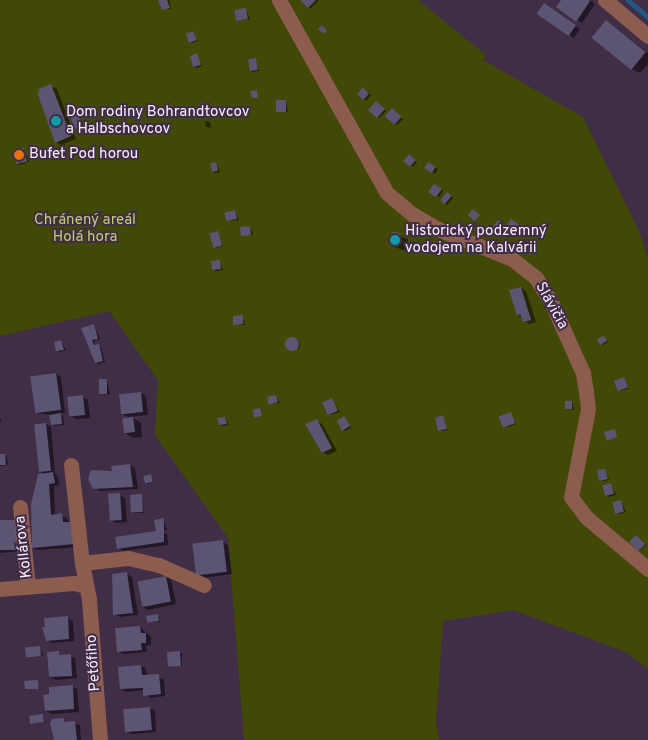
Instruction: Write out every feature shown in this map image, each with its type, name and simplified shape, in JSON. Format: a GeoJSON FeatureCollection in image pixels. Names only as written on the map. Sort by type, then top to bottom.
{"type":"FeatureCollection","features":[{"type":"Feature","properties":{"kind":"street","name":"Slávičia"},"geometry":{"type":"LineString","coordinates":[[279,0],[387,194],[412,214],[441,231],[512,259],[536,278],[552,304],[582,373],[586,392],[588,409],[572,497],[587,518],[648,568]]}},
{"type":"Feature","properties":{"kind":"street"},"geometry":{"type":"LineString","coordinates":[[605,0],[648,36]]}},
{"type":"Feature","properties":{"kind":"street","name":"Petőfiho"},"geometry":{"type":"LineString","coordinates":[[70,466],[85,586],[89,599],[100,740]]}},
{"type":"Feature","properties":{"kind":"street","name":"Kollárova"},"geometry":{"type":"LineString","coordinates":[[20,507],[28,586]]}},
{"type":"Feature","properties":{"kind":"street"},"geometry":{"type":"LineString","coordinates":[[82,563],[128,558],[159,564],[204,585]]}},
{"type":"Feature","properties":{"kind":"street","name":"Kollárova"},"geometry":{"type":"LineString","coordinates":[[0,589],[74,583],[85,586]]}},
{"type":"Feature","properties":{"kind":"green space","name":"Chránený areál Holá hora"},"geometry":{"type":"Polygon","coordinates":[[[0,0],[418,0],[486,55],[483,60],[583,117],[639,231],[648,258],[648,669],[626,652],[513,610],[443,621],[436,722],[439,740],[244,740],[228,538],[155,435],[158,380],[109,311],[0,336],[0,0]]]}},
{"type":"Feature","properties":{"kind":"building"},"geometry":{"type":"Polygon","coordinates":[[[158,0],[167,0],[170,8],[162,10],[158,0]]]}},
{"type":"Feature","properties":{"kind":"building"},"geometry":{"type":"Polygon","coordinates":[[[300,0],[316,0],[308,8],[300,0]]]}},
{"type":"Feature","properties":{"kind":"building"},"geometry":{"type":"Polygon","coordinates":[[[561,0],[590,1],[576,22],[556,7],[561,0]]]}},
{"type":"Feature","properties":{"kind":"building"},"geometry":{"type":"Polygon","coordinates":[[[544,3],[576,25],[568,36],[537,14],[544,3]]]}},
{"type":"Feature","properties":{"kind":"building"},"geometry":{"type":"Polygon","coordinates":[[[246,8],[248,19],[236,21],[234,10],[246,8]]]}},
{"type":"Feature","properties":{"kind":"building"},"geometry":{"type":"Polygon","coordinates":[[[606,20],[646,52],[631,70],[592,38],[606,20]]]}},
{"type":"Feature","properties":{"kind":"building"},"geometry":{"type":"Polygon","coordinates":[[[322,25],[327,31],[324,34],[318,29],[322,25]]]}},
{"type":"Feature","properties":{"kind":"building"},"geometry":{"type":"Polygon","coordinates":[[[193,31],[197,40],[189,43],[186,34],[193,31]]]}},
{"type":"Feature","properties":{"kind":"building"},"geometry":{"type":"Polygon","coordinates":[[[197,53],[201,65],[193,67],[190,56],[197,53]]]}},
{"type":"Feature","properties":{"kind":"building"},"geometry":{"type":"Polygon","coordinates":[[[256,58],[258,70],[250,71],[248,59],[256,58]]]}},
{"type":"Feature","properties":{"kind":"building","name":"Dom rodiny Bohrandtovcov a Halbschovcov"},"geometry":{"type":"Polygon","coordinates":[[[51,84],[71,136],[55,143],[38,95],[39,89],[51,84]]]}},
{"type":"Feature","properties":{"kind":"building"},"geometry":{"type":"Polygon","coordinates":[[[363,87],[369,94],[363,100],[357,94],[363,87]]]}},
{"type":"Feature","properties":{"kind":"building"},"geometry":{"type":"Polygon","coordinates":[[[257,90],[258,98],[252,98],[250,91],[257,90]]]}},
{"type":"Feature","properties":{"kind":"building"},"geometry":{"type":"Polygon","coordinates":[[[276,100],[286,100],[286,112],[276,112],[276,100]]]}},
{"type":"Feature","properties":{"kind":"building"},"geometry":{"type":"Polygon","coordinates":[[[376,101],[385,109],[377,118],[368,110],[376,101]]]}},
{"type":"Feature","properties":{"kind":"building"},"geometry":{"type":"Polygon","coordinates":[[[206,102],[208,111],[201,112],[199,104],[206,102]]]}},
{"type":"Feature","properties":{"kind":"building"},"geometry":{"type":"Polygon","coordinates":[[[392,108],[402,117],[394,125],[385,116],[392,108]]]}},
{"type":"Feature","properties":{"kind":"building"},"geometry":{"type":"Polygon","coordinates":[[[77,111],[82,125],[75,129],[69,114],[77,111]]]}},
{"type":"Feature","properties":{"kind":"building"},"geometry":{"type":"Polygon","coordinates":[[[24,148],[27,162],[16,164],[13,150],[24,148]]]}},
{"type":"Feature","properties":{"kind":"building"},"geometry":{"type":"Polygon","coordinates":[[[409,154],[416,160],[410,167],[403,161],[409,154]]]}},
{"type":"Feature","properties":{"kind":"building"},"geometry":{"type":"Polygon","coordinates":[[[216,162],[218,171],[212,172],[210,163],[216,162]]]}},
{"type":"Feature","properties":{"kind":"building"},"geometry":{"type":"Polygon","coordinates":[[[428,162],[436,167],[432,173],[424,168],[428,162]]]}},
{"type":"Feature","properties":{"kind":"building"},"geometry":{"type":"Polygon","coordinates":[[[434,184],[442,189],[436,197],[428,192],[434,184]]]}},
{"type":"Feature","properties":{"kind":"building"},"geometry":{"type":"Polygon","coordinates":[[[447,192],[452,196],[445,204],[440,201],[447,192]]]}},
{"type":"Feature","properties":{"kind":"building"},"geometry":{"type":"Polygon","coordinates":[[[473,209],[480,215],[475,221],[468,215],[473,209]]]}},
{"type":"Feature","properties":{"kind":"building"},"geometry":{"type":"Polygon","coordinates":[[[235,210],[237,219],[226,221],[224,212],[235,210]]]}},
{"type":"Feature","properties":{"kind":"building"},"geometry":{"type":"Polygon","coordinates":[[[511,219],[521,226],[514,236],[504,229],[511,219]]]}},
{"type":"Feature","properties":{"kind":"building"},"geometry":{"type":"Polygon","coordinates":[[[498,220],[503,224],[497,231],[492,227],[498,220]]]}},
{"type":"Feature","properties":{"kind":"building"},"geometry":{"type":"Polygon","coordinates":[[[250,226],[251,235],[241,236],[240,227],[250,226]]]}},
{"type":"Feature","properties":{"kind":"building"},"geometry":{"type":"Polygon","coordinates":[[[218,231],[222,245],[213,248],[209,233],[218,231]]]}},
{"type":"Feature","properties":{"kind":"building","name":"Historický podzemný vodojem na Kalvárii"},"geometry":{"type":"Polygon","coordinates":[[[392,232],[400,233],[398,247],[390,246],[392,232]]]}},
{"type":"Feature","properties":{"kind":"building"},"geometry":{"type":"Polygon","coordinates":[[[220,260],[221,269],[212,270],[211,261],[220,260]]]}},
{"type":"Feature","properties":{"kind":"building"},"geometry":{"type":"Polygon","coordinates":[[[521,287],[531,320],[523,322],[520,314],[517,316],[509,290],[521,287]]]}},
{"type":"Feature","properties":{"kind":"building"},"geometry":{"type":"Polygon","coordinates":[[[243,315],[243,324],[233,325],[233,316],[243,315]]]}},
{"type":"Feature","properties":{"kind":"building"},"geometry":{"type":"Polygon","coordinates":[[[94,324],[98,339],[92,340],[94,345],[99,344],[103,361],[95,363],[81,328],[94,324]]]}},
{"type":"Feature","properties":{"kind":"building"},"geometry":{"type":"Polygon","coordinates":[[[604,336],[607,341],[600,345],[597,339],[604,336]]]}},
{"type":"Feature","properties":{"kind":"building"},"geometry":{"type":"Polygon","coordinates":[[[292,337],[297,339],[299,344],[297,349],[292,351],[287,349],[285,344],[287,339],[292,337]]]}},
{"type":"Feature","properties":{"kind":"building"},"geometry":{"type":"Polygon","coordinates":[[[61,340],[64,350],[56,351],[54,342],[61,340]]]}},
{"type":"Feature","properties":{"kind":"building"},"geometry":{"type":"Polygon","coordinates":[[[56,373],[61,410],[35,413],[30,377],[56,373]]]}},
{"type":"Feature","properties":{"kind":"building"},"geometry":{"type":"Polygon","coordinates":[[[624,377],[628,387],[618,391],[614,381],[624,377]]]}},
{"type":"Feature","properties":{"kind":"building"},"geometry":{"type":"Polygon","coordinates":[[[99,379],[107,379],[107,394],[99,394],[99,379]]]}},
{"type":"Feature","properties":{"kind":"building"},"geometry":{"type":"Polygon","coordinates":[[[141,392],[143,412],[121,414],[119,394],[141,392]]]}},
{"type":"Feature","properties":{"kind":"building"},"geometry":{"type":"Polygon","coordinates":[[[83,395],[85,415],[69,417],[67,397],[83,395]]]}},
{"type":"Feature","properties":{"kind":"building"},"geometry":{"type":"Polygon","coordinates":[[[276,395],[278,402],[269,405],[267,397],[276,395]]]}},
{"type":"Feature","properties":{"kind":"building"},"geometry":{"type":"Polygon","coordinates":[[[332,398],[338,411],[328,415],[322,403],[332,398]]]}},
{"type":"Feature","properties":{"kind":"building"},"geometry":{"type":"Polygon","coordinates":[[[565,401],[572,401],[572,409],[565,409],[565,401]]]}},
{"type":"Feature","properties":{"kind":"building"},"geometry":{"type":"Polygon","coordinates":[[[260,408],[262,416],[254,418],[252,410],[260,408]]]}},
{"type":"Feature","properties":{"kind":"building"},"geometry":{"type":"Polygon","coordinates":[[[511,412],[515,423],[503,428],[499,416],[511,412]]]}},
{"type":"Feature","properties":{"kind":"building"},"geometry":{"type":"Polygon","coordinates":[[[61,413],[62,424],[51,425],[49,415],[61,413]]]}},
{"type":"Feature","properties":{"kind":"building"},"geometry":{"type":"Polygon","coordinates":[[[443,415],[447,429],[438,431],[435,418],[443,415]]]}},
{"type":"Feature","properties":{"kind":"building"},"geometry":{"type":"Polygon","coordinates":[[[344,416],[350,426],[342,431],[337,421],[344,416]]]}},
{"type":"Feature","properties":{"kind":"building"},"geometry":{"type":"Polygon","coordinates":[[[133,417],[135,432],[124,433],[122,419],[133,417]]]}},
{"type":"Feature","properties":{"kind":"building"},"geometry":{"type":"Polygon","coordinates":[[[225,417],[227,424],[219,425],[217,418],[225,417]]]}},
{"type":"Feature","properties":{"kind":"building"},"geometry":{"type":"Polygon","coordinates":[[[317,419],[332,448],[322,453],[305,424],[317,419]]]}},
{"type":"Feature","properties":{"kind":"building"},"geometry":{"type":"Polygon","coordinates":[[[46,423],[51,471],[39,472],[34,424],[46,423]]]}},
{"type":"Feature","properties":{"kind":"building"},"geometry":{"type":"Polygon","coordinates":[[[615,429],[617,437],[607,441],[604,432],[615,429]]]}},
{"type":"Feature","properties":{"kind":"building"},"geometry":{"type":"Polygon","coordinates":[[[0,454],[5,454],[6,465],[0,465],[0,454]]]}},
{"type":"Feature","properties":{"kind":"building"},"geometry":{"type":"Polygon","coordinates":[[[130,464],[133,487],[93,489],[88,479],[91,470],[112,471],[111,466],[130,464]]]}},
{"type":"Feature","properties":{"kind":"building"},"geometry":{"type":"Polygon","coordinates":[[[605,469],[608,479],[599,481],[597,470],[605,469]]]}},
{"type":"Feature","properties":{"kind":"building"},"geometry":{"type":"Polygon","coordinates":[[[53,472],[55,483],[49,484],[51,515],[62,513],[63,522],[73,522],[75,544],[32,548],[31,504],[38,474],[53,472]]]}},
{"type":"Feature","properties":{"kind":"building"},"geometry":{"type":"Polygon","coordinates":[[[151,474],[153,482],[145,484],[143,476],[151,474]]]}},
{"type":"Feature","properties":{"kind":"building"},"geometry":{"type":"Polygon","coordinates":[[[611,483],[614,494],[605,496],[602,485],[611,483]]]}},
{"type":"Feature","properties":{"kind":"building"},"geometry":{"type":"Polygon","coordinates":[[[120,493],[122,520],[110,521],[108,494],[120,493]]]}},
{"type":"Feature","properties":{"kind":"building"},"geometry":{"type":"Polygon","coordinates":[[[142,494],[143,512],[131,513],[130,495],[142,494]]]}},
{"type":"Feature","properties":{"kind":"building"},"geometry":{"type":"Polygon","coordinates":[[[621,500],[624,512],[615,514],[612,502],[621,500]]]}},
{"type":"Feature","properties":{"kind":"building"},"geometry":{"type":"Polygon","coordinates":[[[164,518],[164,542],[117,549],[115,537],[156,531],[154,520],[164,518]]]}},
{"type":"Feature","properties":{"kind":"building"},"geometry":{"type":"Polygon","coordinates":[[[0,520],[16,520],[16,550],[0,550],[0,520]]]}},
{"type":"Feature","properties":{"kind":"building"},"geometry":{"type":"Polygon","coordinates":[[[636,535],[645,544],[638,551],[629,542],[636,535]]]}},
{"type":"Feature","properties":{"kind":"building"},"geometry":{"type":"Polygon","coordinates":[[[223,540],[227,572],[196,576],[192,544],[223,540]]]}},
{"type":"Feature","properties":{"kind":"building"},"geometry":{"type":"Polygon","coordinates":[[[127,572],[133,613],[113,615],[112,574],[127,572]]]}},
{"type":"Feature","properties":{"kind":"building"},"geometry":{"type":"Polygon","coordinates":[[[166,576],[171,602],[142,607],[138,582],[166,576]]]}},
{"type":"Feature","properties":{"kind":"building"},"geometry":{"type":"Polygon","coordinates":[[[158,614],[159,621],[147,623],[146,616],[158,614]]]}},
{"type":"Feature","properties":{"kind":"building"},"geometry":{"type":"Polygon","coordinates":[[[68,616],[69,639],[46,641],[42,627],[45,627],[44,618],[68,616]]]}},
{"type":"Feature","properties":{"kind":"building"},"geometry":{"type":"Polygon","coordinates":[[[140,626],[141,633],[146,633],[146,643],[141,643],[142,650],[117,652],[115,628],[140,626]]]}},
{"type":"Feature","properties":{"kind":"building"},"geometry":{"type":"Polygon","coordinates":[[[40,646],[41,656],[26,658],[25,648],[40,646]]]}},
{"type":"Feature","properties":{"kind":"building"},"geometry":{"type":"Polygon","coordinates":[[[59,651],[59,655],[71,654],[72,676],[49,677],[47,652],[59,651]]]}},
{"type":"Feature","properties":{"kind":"building"},"geometry":{"type":"Polygon","coordinates":[[[180,651],[181,666],[168,667],[167,652],[180,651]]]}},
{"type":"Feature","properties":{"kind":"building"},"geometry":{"type":"Polygon","coordinates":[[[141,665],[142,675],[159,674],[161,694],[143,696],[143,688],[120,689],[118,667],[141,665]]]}},
{"type":"Feature","properties":{"kind":"building"},"geometry":{"type":"Polygon","coordinates":[[[38,680],[39,689],[25,689],[24,681],[38,680]]]}},
{"type":"Feature","properties":{"kind":"building"},"geometry":{"type":"Polygon","coordinates":[[[73,685],[74,709],[45,711],[43,695],[49,694],[49,687],[73,685]]]}},
{"type":"Feature","properties":{"kind":"building"},"geometry":{"type":"Polygon","coordinates":[[[150,707],[152,730],[125,732],[123,709],[150,707]]]}},
{"type":"Feature","properties":{"kind":"building"},"geometry":{"type":"Polygon","coordinates":[[[43,714],[44,722],[30,724],[29,716],[43,714]]]}},
{"type":"Feature","properties":{"kind":"building"},"geometry":{"type":"Polygon","coordinates":[[[64,718],[64,722],[75,721],[77,740],[54,740],[50,723],[52,719],[64,718]]]}},
{"type":"Feature","properties":{"kind":"waterway"},"geometry":{"type":"LineString","coordinates":[[628,0],[648,17]]}},
{"type":"Feature","properties":{"kind":"place","name":"Dom rodiny Bohrandtovcov a Halbschovcov"},"geometry":{"type":"Point","coordinates":[56,121]}},
{"type":"Feature","properties":{"kind":"place","name":"Bufet Pod horou"},"geometry":{"type":"Point","coordinates":[19,155]}},
{"type":"Feature","properties":{"kind":"place","name":"Historický podzemný vodojem na Kalvárii"},"geometry":{"type":"Point","coordinates":[395,240]}}]}
